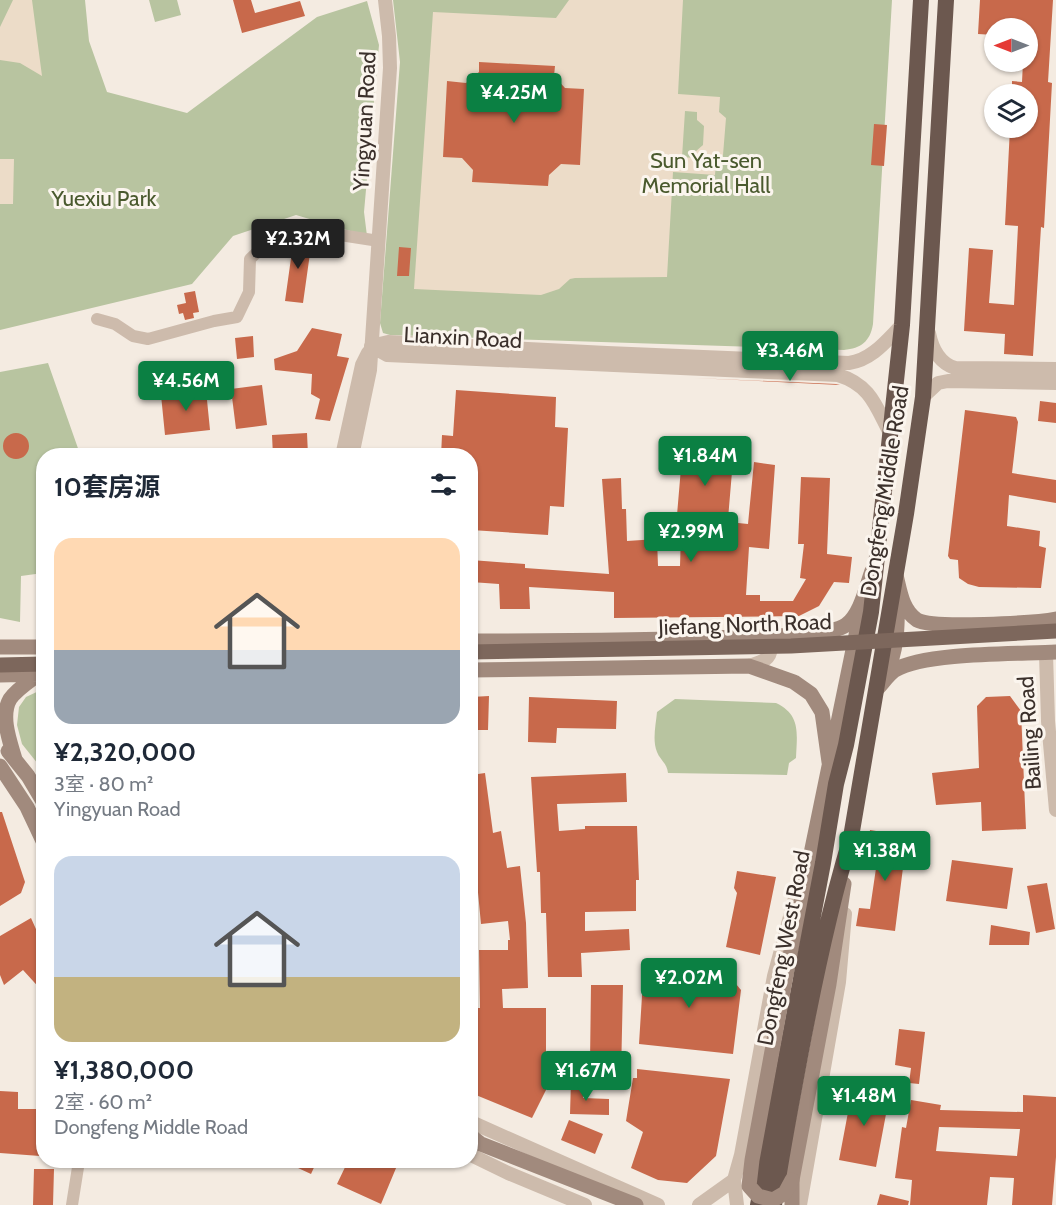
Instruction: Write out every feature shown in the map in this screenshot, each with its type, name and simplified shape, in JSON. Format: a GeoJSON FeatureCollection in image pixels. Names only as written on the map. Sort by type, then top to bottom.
{"type":"FeatureCollection","features":[{"type":"Feature","properties":{"kind":"highway","name":"Dongfeng Middle Road"},"geometry":{"type":"LineString","coordinates":[[877,557],[902,325],[921,0]]}},
{"type":"Feature","properties":{"kind":"highway","name":"Dongfeng Middle Road"},"geometry":{"type":"LineString","coordinates":[[822,983],[830,908],[851,837],[896,575],[923,397],[946,0]]}},
{"type":"Feature","properties":{"kind":"highway","name":"Dongfeng West Road"},"geometry":{"type":"LineString","coordinates":[[758,1205],[836,784],[846,745],[868,631],[877,557]]}},
{"type":"Feature","properties":{"kind":"highway","name":"Dongfeng West Road"},"geometry":{"type":"LineString","coordinates":[[774,1205],[822,983]]}},
{"type":"Feature","properties":{"kind":"main road"},"geometry":{"type":"LineString","coordinates":[[822,983],[794,1198],[785,1193],[773,1200],[758,1196],[749,1186],[752,1160],[829,762],[856,632],[877,557]]}},
{"type":"Feature","properties":{"kind":"main road","name":"Jiefang North Road"},"geometry":{"type":"LineString","coordinates":[[478,641],[759,636],[831,630],[846,625],[858,608],[877,557]]}},
{"type":"Feature","properties":{"kind":"main road"},"geometry":{"type":"LineString","coordinates":[[876,690],[895,670],[924,661],[1053,650],[1055,623],[969,624],[925,623],[918,620],[906,608],[896,575]]}},
{"type":"Feature","properties":{"kind":"main road","name":"Jiefang North Road"},"geometry":{"type":"LineString","coordinates":[[478,652],[791,646],[1055,623]]}},
{"type":"Feature","properties":{"kind":"main road","name":"Jiefang North Road"},"geometry":{"type":"LineString","coordinates":[[478,660],[807,652],[1056,639]]}},
{"type":"Feature","properties":{"kind":"main road"},"geometry":{"type":"LineString","coordinates":[[0,646],[36,647]]}},
{"type":"Feature","properties":{"kind":"main road"},"geometry":{"type":"LineString","coordinates":[[0,657],[36,657]]}},
{"type":"Feature","properties":{"kind":"main road"},"geometry":{"type":"LineString","coordinates":[[0,665],[36,670]]}},
{"type":"Feature","properties":{"kind":"main road","name":"Jiefang North Road"},"geometry":{"type":"LineString","coordinates":[[478,670],[749,666],[794,682],[811,694],[822,712],[829,762],[836,784]]}},
{"type":"Feature","properties":{"kind":"main road"},"geometry":{"type":"LineString","coordinates":[[0,675],[36,672]]}},
{"type":"Feature","properties":{"kind":"main road"},"geometry":{"type":"LineString","coordinates":[[15,759],[6,724],[8,704],[13,695],[36,676]]}},
{"type":"Feature","properties":{"kind":"main road"},"geometry":{"type":"LineString","coordinates":[[0,741],[36,790]]}},
{"type":"Feature","properties":{"kind":"main road"},"geometry":{"type":"LineString","coordinates":[[0,766],[27,807],[36,826]]}},
{"type":"Feature","properties":{"kind":"main road"},"geometry":{"type":"LineString","coordinates":[[478,1146],[636,1205]]}},
{"type":"Feature","properties":{"kind":"street","name":"Yingyuan Road"},"geometry":{"type":"LineString","coordinates":[[344,448],[362,365],[371,346],[390,68],[385,0]]}},
{"type":"Feature","properties":{"kind":"street"},"geometry":{"type":"LineString","coordinates":[[97,319],[115,324],[133,336],[148,339],[237,317],[249,292],[250,259],[273,237],[295,228],[379,241]]}},
{"type":"Feature","properties":{"kind":"street","name":"Lianxin Road"},"geometry":{"type":"LineString","coordinates":[[371,346],[388,342],[849,363],[859,362],[868,357],[902,325]]}},
{"type":"Feature","properties":{"kind":"street"},"geometry":{"type":"LineString","coordinates":[[928,330],[932,347],[941,360],[950,366],[965,369],[1056,369]]}},
{"type":"Feature","properties":{"kind":"street"},"geometry":{"type":"LineString","coordinates":[[354,448],[370,370],[371,346]]}},
{"type":"Feature","properties":{"kind":"street","name":"Lianxin Road"},"geometry":{"type":"LineString","coordinates":[[371,346],[387,355],[838,375],[852,380],[866,391],[891,435]]}},
{"type":"Feature","properties":{"kind":"street"},"geometry":{"type":"LineString","coordinates":[[923,397],[938,383],[948,381],[1056,382]]}},
{"type":"Feature","properties":{"kind":"street"},"geometry":{"type":"LineString","coordinates":[[749,666],[768,659],[770,656],[769,644],[759,636]]}},
{"type":"Feature","properties":{"kind":"street","name":"Bailing Road"},"geometry":{"type":"LineString","coordinates":[[1053,650],[1048,721],[1056,810]]}},
{"type":"Feature","properties":{"kind":"street"},"geometry":{"type":"LineString","coordinates":[[737,1205],[734,1180],[741,1155],[774,976],[784,933],[820,816]]}},
{"type":"Feature","properties":{"kind":"street"},"geometry":{"type":"LineString","coordinates":[[794,1198],[839,982],[851,837]]}},
{"type":"Feature","properties":{"kind":"street"},"geometry":{"type":"LineString","coordinates":[[478,1125],[658,1205]]}},
{"type":"Feature","properties":{"kind":"street"},"geometry":{"type":"LineString","coordinates":[[478,1147],[508,1173],[585,1205]]}},
{"type":"Feature","properties":{"kind":"street"},"geometry":{"type":"LineString","coordinates":[[72,1205],[78,1168]]}},
{"type":"Feature","properties":{"kind":"street"},"geometry":{"type":"LineString","coordinates":[[699,1205],[734,1180]]}},
{"type":"Feature","properties":{"kind":"green space","name":"Yuexiu Park"},"geometry":{"type":"Polygon","coordinates":[[[0,0],[85,0],[89,41],[107,92],[187,113],[317,17],[367,1],[379,45],[364,212],[367,236],[296,215],[233,236],[192,284],[0,330],[0,0]]]}},
{"type":"Feature","properties":{"kind":"green space"},"geometry":{"type":"Polygon","coordinates":[[[149,0],[177,0],[181,15],[155,22],[149,0]]]}},
{"type":"Feature","properties":{"kind":"green space","name":"Sun Yat-sen Memorial Hall"},"geometry":{"type":"Polygon","coordinates":[[[393,0],[892,0],[873,324],[867,340],[860,346],[844,350],[383,333],[380,323],[400,62],[393,0]]]}},
{"type":"Feature","properties":{"kind":"green space"},"geometry":{"type":"Polygon","coordinates":[[[48,363],[78,448],[36,448],[36,574],[21,576],[20,622],[0,618],[0,372],[48,363]]]}},
{"type":"Feature","properties":{"kind":"green space"},"geometry":{"type":"Polygon","coordinates":[[[36,692],[36,762],[22,744],[17,725],[19,707],[26,697],[36,692]]]}},
{"type":"Feature","properties":{"kind":"green space"},"geometry":{"type":"Polygon","coordinates":[[[675,699],[776,703],[784,708],[794,719],[797,733],[796,758],[789,763],[787,775],[668,773],[658,755],[655,727],[657,712],[675,699]]]}},
{"type":"Feature","properties":{"kind":"shaded area"},"geometry":{"type":"Polygon","coordinates":[[[13,0],[32,0],[42,76],[20,63],[0,60],[0,27],[13,0]]]}},
{"type":"Feature","properties":{"kind":"shaded area"},"geometry":{"type":"Polygon","coordinates":[[[569,0],[683,0],[678,94],[720,97],[719,112],[726,118],[723,155],[716,162],[715,175],[673,172],[667,277],[575,278],[570,279],[559,289],[541,295],[414,289],[433,12],[556,18],[569,0]],[[685,111],[682,157],[695,158],[695,152],[703,145],[704,126],[697,120],[697,112],[685,111]]]}},
{"type":"Feature","properties":{"kind":"shaded area"},"geometry":{"type":"Polygon","coordinates":[[[0,159],[14,159],[13,204],[0,204],[0,159]]]}},
{"type":"Feature","properties":{"kind":"building"},"geometry":{"type":"Polygon","coordinates":[[[233,0],[251,0],[255,13],[300,1],[305,16],[242,33],[233,0]]]}},
{"type":"Feature","properties":{"kind":"building"},"geometry":{"type":"Polygon","coordinates":[[[980,0],[1053,0],[1048,82],[1052,83],[1044,228],[1041,227],[1033,356],[1004,354],[1005,334],[964,331],[969,248],[993,250],[989,303],[1014,305],[1018,226],[1005,225],[1009,138],[1038,138],[1038,84],[1012,84],[1012,81],[1022,82],[1022,72],[1038,72],[1038,18],[984,18],[984,34],[978,34],[980,0]]]}},
{"type":"Feature","properties":{"kind":"building"},"geometry":{"type":"Polygon","coordinates":[[[479,62],[555,66],[554,76],[565,88],[584,89],[580,165],[561,164],[549,175],[548,186],[472,182],[473,170],[462,158],[443,157],[447,81],[466,83],[479,72],[479,62]]]}},
{"type":"Feature","properties":{"kind":"building"},"geometry":{"type":"Polygon","coordinates":[[[874,124],[887,125],[884,166],[871,165],[874,124]]]}},
{"type":"Feature","properties":{"kind":"building"},"geometry":{"type":"Polygon","coordinates":[[[294,237],[312,239],[303,303],[285,301],[294,237]]]}},
{"type":"Feature","properties":{"kind":"building"},"geometry":{"type":"Polygon","coordinates":[[[399,247],[411,248],[409,276],[397,276],[399,247]]]}},
{"type":"Feature","properties":{"kind":"building"},"geometry":{"type":"Polygon","coordinates":[[[195,291],[199,312],[193,313],[194,318],[185,320],[183,313],[179,314],[177,305],[186,303],[184,293],[195,291]]]}},
{"type":"Feature","properties":{"kind":"building"},"geometry":{"type":"Polygon","coordinates":[[[312,328],[342,334],[337,356],[349,358],[330,421],[315,419],[320,399],[311,394],[312,374],[275,370],[274,359],[297,351],[312,328]]]}},
{"type":"Feature","properties":{"kind":"building"},"geometry":{"type":"Polygon","coordinates":[[[253,336],[254,357],[237,359],[235,338],[253,336]]]}},
{"type":"Feature","properties":{"kind":"building"},"geometry":{"type":"Polygon","coordinates":[[[694,378],[836,384],[840,385],[694,378]]]}},
{"type":"Feature","properties":{"kind":"building"},"geometry":{"type":"Polygon","coordinates":[[[262,385],[267,425],[236,429],[231,389],[262,385]]]}},
{"type":"Feature","properties":{"kind":"building"},"geometry":{"type":"Polygon","coordinates":[[[206,390],[210,430],[165,435],[161,395],[206,390]]]}},
{"type":"Feature","properties":{"kind":"building"},"geometry":{"type":"Polygon","coordinates":[[[456,390],[556,397],[555,427],[568,428],[564,507],[550,506],[548,535],[478,530],[478,448],[441,448],[442,435],[453,436],[456,390]]]}},
{"type":"Feature","properties":{"kind":"building"},"geometry":{"type":"Polygon","coordinates":[[[1040,401],[1056,403],[1056,423],[1038,421],[1040,401]]]}},
{"type":"Feature","properties":{"kind":"building"},"geometry":{"type":"Polygon","coordinates":[[[965,410],[1016,417],[1018,422],[1012,473],[1056,480],[1056,503],[1009,495],[1007,526],[1040,531],[1039,546],[1046,548],[1041,588],[979,587],[968,584],[959,578],[958,560],[950,559],[948,556],[965,410]]]}},
{"type":"Feature","properties":{"kind":"building"},"geometry":{"type":"Polygon","coordinates":[[[16,433],[25,437],[29,446],[25,455],[16,459],[7,455],[3,446],[7,437],[16,433]]]}},
{"type":"Feature","properties":{"kind":"building"},"geometry":{"type":"Polygon","coordinates":[[[307,433],[308,448],[273,448],[272,435],[307,433]]]}},
{"type":"Feature","properties":{"kind":"building"},"geometry":{"type":"Polygon","coordinates":[[[682,456],[733,460],[728,519],[677,515],[682,456]]]}},
{"type":"Feature","properties":{"kind":"building"},"geometry":{"type":"Polygon","coordinates":[[[754,462],[775,465],[769,549],[749,547],[746,595],[760,595],[760,601],[793,601],[806,579],[800,578],[804,544],[798,544],[801,477],[830,478],[827,554],[852,557],[849,583],[834,582],[819,606],[799,616],[614,618],[614,592],[529,587],[530,609],[500,609],[499,584],[478,582],[478,561],[525,564],[525,568],[609,574],[602,479],[621,478],[622,509],[626,509],[627,541],[657,539],[658,566],[680,566],[681,533],[738,534],[738,523],[748,524],[754,462]]]}},
{"type":"Feature","properties":{"kind":"building"},"geometry":{"type":"Polygon","coordinates":[[[489,696],[488,730],[478,730],[478,697],[489,696]]]}},
{"type":"Feature","properties":{"kind":"building"},"geometry":{"type":"Polygon","coordinates":[[[1010,696],[1021,711],[1026,829],[982,831],[981,802],[936,805],[932,773],[979,768],[977,706],[986,697],[1010,696]]]}},
{"type":"Feature","properties":{"kind":"building"},"geometry":{"type":"Polygon","coordinates":[[[529,697],[617,701],[616,729],[557,728],[556,743],[528,742],[529,697]]]}},
{"type":"Feature","properties":{"kind":"building"},"geometry":{"type":"Polygon","coordinates":[[[485,773],[493,833],[501,831],[507,868],[520,866],[526,923],[528,988],[502,989],[503,1008],[546,1008],[546,1090],[532,1118],[478,1096],[479,950],[508,950],[508,940],[510,940],[508,921],[481,924],[478,892],[478,774],[485,773]]]}},
{"type":"Feature","properties":{"kind":"building"},"geometry":{"type":"Polygon","coordinates":[[[626,773],[627,802],[557,804],[559,831],[585,829],[585,826],[637,826],[639,880],[636,880],[636,911],[585,912],[585,931],[629,929],[630,950],[581,953],[582,977],[548,977],[546,913],[541,913],[540,872],[537,872],[531,777],[626,773]]]}},
{"type":"Feature","properties":{"kind":"building"},"geometry":{"type":"Polygon","coordinates":[[[0,812],[2,812],[25,882],[21,893],[0,906],[0,812]]]}},
{"type":"Feature","properties":{"kind":"building"},"geometry":{"type":"Polygon","coordinates":[[[870,830],[907,836],[895,931],[856,926],[859,908],[870,909],[879,848],[868,847],[870,830]]]}},
{"type":"Feature","properties":{"kind":"building"},"geometry":{"type":"Polygon","coordinates":[[[952,860],[1013,868],[1007,909],[946,901],[952,860]]]}},
{"type":"Feature","properties":{"kind":"building"},"geometry":{"type":"Polygon","coordinates":[[[737,871],[776,877],[760,955],[726,947],[737,893],[734,888],[737,871]]]}},
{"type":"Feature","properties":{"kind":"building"},"geometry":{"type":"Polygon","coordinates":[[[1047,883],[1055,929],[1036,933],[1027,886],[1047,883]]]}},
{"type":"Feature","properties":{"kind":"building"},"geometry":{"type":"Polygon","coordinates":[[[31,918],[36,929],[36,984],[23,970],[4,985],[0,975],[0,936],[31,918]]]}},
{"type":"Feature","properties":{"kind":"building"},"geometry":{"type":"Polygon","coordinates":[[[991,925],[1030,932],[1029,945],[989,945],[991,925]]]}},
{"type":"Feature","properties":{"kind":"building"},"geometry":{"type":"Polygon","coordinates":[[[644,964],[725,971],[741,990],[733,1054],[639,1044],[644,964]]]}},
{"type":"Feature","properties":{"kind":"building"},"geometry":{"type":"Polygon","coordinates":[[[591,985],[623,985],[621,1076],[582,1077],[582,1063],[590,1063],[591,985]]]}},
{"type":"Feature","properties":{"kind":"building"},"geometry":{"type":"Polygon","coordinates":[[[899,1029],[925,1032],[919,1084],[909,1083],[911,1068],[895,1065],[899,1029]]]}},
{"type":"Feature","properties":{"kind":"building"},"geometry":{"type":"Polygon","coordinates":[[[637,1069],[730,1079],[716,1156],[687,1183],[658,1180],[631,1168],[643,1132],[626,1121],[633,1078],[637,1078],[637,1069]]]}},
{"type":"Feature","properties":{"kind":"building"},"geometry":{"type":"Polygon","coordinates":[[[571,1081],[584,1082],[583,1098],[609,1099],[609,1115],[570,1114],[571,1081]]]}},
{"type":"Feature","properties":{"kind":"building"},"geometry":{"type":"Polygon","coordinates":[[[853,1086],[890,1093],[876,1167],[839,1160],[853,1086]]]}},
{"type":"Feature","properties":{"kind":"building"},"geometry":{"type":"Polygon","coordinates":[[[0,1091],[18,1092],[18,1109],[36,1109],[36,1156],[0,1153],[0,1091]]]}},
{"type":"Feature","properties":{"kind":"building"},"geometry":{"type":"Polygon","coordinates":[[[1023,1095],[1056,1097],[1056,1157],[1052,1205],[1012,1205],[1014,1178],[990,1177],[987,1205],[910,1205],[912,1180],[895,1178],[902,1127],[906,1128],[911,1100],[941,1105],[940,1110],[1023,1112],[1023,1095]],[[939,1127],[936,1151],[1017,1156],[1020,1129],[939,1127]]]}},
{"type":"Feature","properties":{"kind":"building"},"geometry":{"type":"Polygon","coordinates":[[[569,1120],[603,1134],[595,1154],[561,1140],[569,1120]]]}},
{"type":"Feature","properties":{"kind":"building"},"geometry":{"type":"Polygon","coordinates":[[[298,1168],[314,1168],[311,1174],[298,1168]]]}},
{"type":"Feature","properties":{"kind":"building"},"geometry":{"type":"Polygon","coordinates":[[[345,1168],[396,1168],[381,1204],[337,1184],[345,1168]]]}},
{"type":"Feature","properties":{"kind":"building"},"geometry":{"type":"Polygon","coordinates":[[[34,1169],[54,1169],[53,1205],[33,1205],[34,1169]]]}},
{"type":"Feature","properties":{"kind":"building"},"geometry":{"type":"Polygon","coordinates":[[[880,1194],[909,1201],[908,1205],[877,1205],[880,1194]]]}}]}
